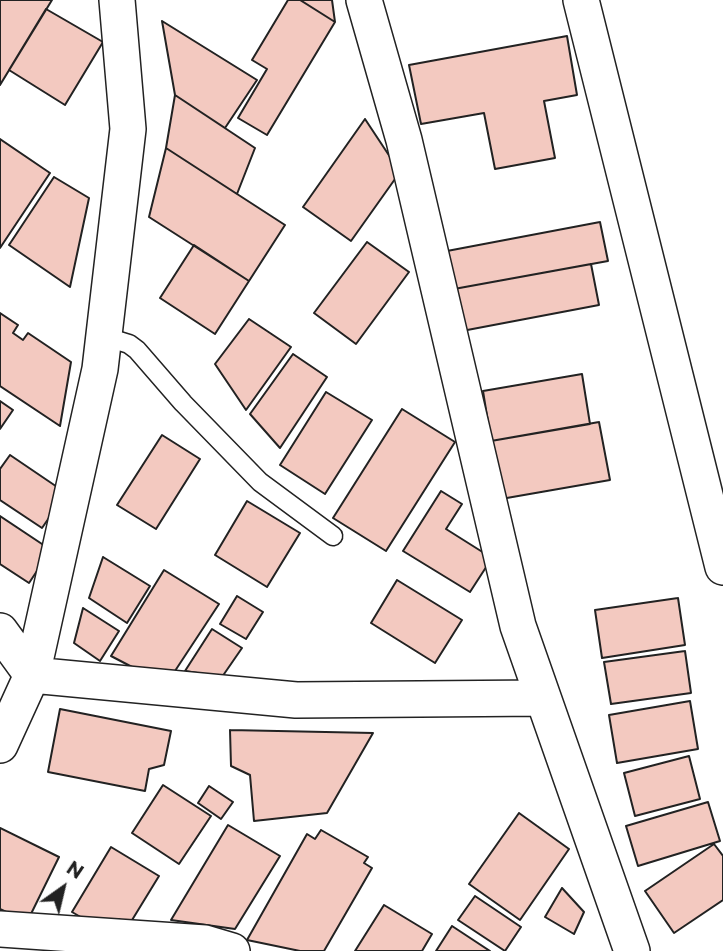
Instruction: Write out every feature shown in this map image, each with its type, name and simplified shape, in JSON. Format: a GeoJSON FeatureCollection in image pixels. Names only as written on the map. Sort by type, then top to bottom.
{"type":"FeatureCollection","features":[{"type":"Feature","properties":{"kind":"street"},"geometry":{"type":"LineString","coordinates":[[0,745],[32,675],[100,369],[128,129],[117,0]]}},
{"type":"Feature","properties":{"kind":"street"},"geometry":{"type":"LineString","coordinates":[[363,0],[404,140],[518,626],[632,951]]}},
{"type":"Feature","properties":{"kind":"street"},"geometry":{"type":"LineString","coordinates":[[581,0],[723,567]]}},
{"type":"Feature","properties":{"kind":"street"},"geometry":{"type":"LineString","coordinates":[[0,631],[32,675],[296,700],[543,698]]}},
{"type":"Feature","properties":{"kind":"street"},"geometry":{"type":"LineString","coordinates":[[0,929],[205,943],[232,951]]}},
{"type":"Feature","properties":{"kind":"lane"},"geometry":{"type":"LineString","coordinates":[[103,336],[120,340],[137,350],[183,403],[260,482],[333,536]]}},
{"type":"Feature","properties":{"kind":"building"},"geometry":{"type":"Polygon","coordinates":[[[0,0],[52,0],[0,85],[0,0]]]}},
{"type":"Feature","properties":{"kind":"building"},"geometry":{"type":"Polygon","coordinates":[[[288,0],[300,0],[335,22],[267,135],[238,118],[267,69],[252,60],[288,0]]]}},
{"type":"Feature","properties":{"kind":"building"},"geometry":{"type":"Polygon","coordinates":[[[300,0],[332,0],[335,22],[300,0]]]}},
{"type":"Feature","properties":{"kind":"building"},"geometry":{"type":"Polygon","coordinates":[[[46,9],[103,42],[65,105],[9,70],[46,9]]]}},
{"type":"Feature","properties":{"kind":"building"},"geometry":{"type":"Polygon","coordinates":[[[162,21],[257,80],[225,128],[175,95],[162,21]]]}},
{"type":"Feature","properties":{"kind":"building"},"geometry":{"type":"Polygon","coordinates":[[[567,36],[577,95],[544,101],[555,158],[495,169],[484,113],[421,124],[409,65],[567,36]]]}},
{"type":"Feature","properties":{"kind":"building"},"geometry":{"type":"Polygon","coordinates":[[[175,95],[255,148],[237,194],[166,148],[175,95]]]}},
{"type":"Feature","properties":{"kind":"building"},"geometry":{"type":"Polygon","coordinates":[[[365,119],[400,172],[351,241],[303,207],[365,119]]]}},
{"type":"Feature","properties":{"kind":"building"},"geometry":{"type":"Polygon","coordinates":[[[0,139],[50,173],[0,248],[0,139]]]}},
{"type":"Feature","properties":{"kind":"building"},"geometry":{"type":"Polygon","coordinates":[[[166,148],[285,225],[249,281],[149,217],[166,148]]]}},
{"type":"Feature","properties":{"kind":"building"},"geometry":{"type":"Polygon","coordinates":[[[54,177],[89,198],[70,287],[9,245],[54,177]]]}},
{"type":"Feature","properties":{"kind":"building"},"geometry":{"type":"Polygon","coordinates":[[[600,222],[608,261],[454,289],[447,251],[600,222]]]}},
{"type":"Feature","properties":{"kind":"building"},"geometry":{"type":"Polygon","coordinates":[[[367,242],[409,272],[356,344],[314,313],[367,242]]]}},
{"type":"Feature","properties":{"kind":"building"},"geometry":{"type":"Polygon","coordinates":[[[194,245],[249,281],[215,334],[160,298],[194,245]]]}},
{"type":"Feature","properties":{"kind":"building"},"geometry":{"type":"Polygon","coordinates":[[[591,264],[599,305],[462,331],[454,289],[591,264]]]}},
{"type":"Feature","properties":{"kind":"building"},"geometry":{"type":"Polygon","coordinates":[[[0,313],[18,325],[13,333],[23,340],[28,333],[71,362],[60,426],[0,386],[0,313]]]}},
{"type":"Feature","properties":{"kind":"building"},"geometry":{"type":"Polygon","coordinates":[[[249,319],[291,347],[246,410],[215,364],[249,319]]]}},
{"type":"Feature","properties":{"kind":"building"},"geometry":{"type":"Polygon","coordinates":[[[293,354],[327,377],[280,448],[250,414],[293,354]]]}},
{"type":"Feature","properties":{"kind":"building"},"geometry":{"type":"Polygon","coordinates":[[[582,374],[590,424],[491,441],[483,391],[582,374]]]}},
{"type":"Feature","properties":{"kind":"building"},"geometry":{"type":"Polygon","coordinates":[[[326,392],[372,420],[325,494],[280,465],[326,392]]]}},
{"type":"Feature","properties":{"kind":"building"},"geometry":{"type":"Polygon","coordinates":[[[0,401],[13,410],[0,429],[0,401]]]}},
{"type":"Feature","properties":{"kind":"building"},"geometry":{"type":"Polygon","coordinates":[[[402,409],[455,442],[386,551],[333,518],[402,409]]]}},
{"type":"Feature","properties":{"kind":"building"},"geometry":{"type":"Polygon","coordinates":[[[599,422],[610,480],[501,499],[491,441],[599,422]]]}},
{"type":"Feature","properties":{"kind":"building"},"geometry":{"type":"Polygon","coordinates":[[[162,435],[200,459],[156,529],[117,505],[162,435]]]}},
{"type":"Feature","properties":{"kind":"building"},"geometry":{"type":"Polygon","coordinates":[[[10,455],[66,493],[42,528],[0,500],[0,469],[10,455]]]}},
{"type":"Feature","properties":{"kind":"building"},"geometry":{"type":"Polygon","coordinates":[[[441,491],[462,504],[446,529],[492,558],[470,592],[403,551],[441,491]]]}},
{"type":"Feature","properties":{"kind":"building"},"geometry":{"type":"Polygon","coordinates":[[[247,501],[300,533],[267,587],[215,555],[247,501]]]}},
{"type":"Feature","properties":{"kind":"building"},"geometry":{"type":"Polygon","coordinates":[[[0,516],[51,550],[29,583],[0,564],[0,516]]]}},
{"type":"Feature","properties":{"kind":"building"},"geometry":{"type":"Polygon","coordinates":[[[103,557],[150,586],[127,623],[89,598],[103,557]]]}},
{"type":"Feature","properties":{"kind":"building"},"geometry":{"type":"Polygon","coordinates":[[[164,570],[219,604],[171,677],[134,668],[111,656],[164,570]]]}},
{"type":"Feature","properties":{"kind":"building"},"geometry":{"type":"Polygon","coordinates":[[[397,580],[462,620],[435,663],[371,623],[397,580]]]}},
{"type":"Feature","properties":{"kind":"building"},"geometry":{"type":"Polygon","coordinates":[[[237,596],[263,612],[246,639],[220,624],[237,596]]]}},
{"type":"Feature","properties":{"kind":"building"},"geometry":{"type":"Polygon","coordinates":[[[678,598],[685,645],[602,658],[595,610],[678,598]]]}},
{"type":"Feature","properties":{"kind":"building"},"geometry":{"type":"Polygon","coordinates":[[[83,608],[119,631],[100,661],[74,643],[83,608]]]}},
{"type":"Feature","properties":{"kind":"building"},"geometry":{"type":"Polygon","coordinates":[[[212,629],[242,648],[222,677],[185,671],[212,629]]]}},
{"type":"Feature","properties":{"kind":"building"},"geometry":{"type":"Polygon","coordinates":[[[685,651],[691,693],[611,704],[604,662],[685,651]]]}},
{"type":"Feature","properties":{"kind":"building"},"geometry":{"type":"Polygon","coordinates":[[[690,701],[698,749],[617,763],[609,715],[690,701]]]}},
{"type":"Feature","properties":{"kind":"building"},"geometry":{"type":"Polygon","coordinates":[[[60,709],[171,731],[164,765],[149,769],[145,791],[48,772],[60,709]]]}},
{"type":"Feature","properties":{"kind":"building"},"geometry":{"type":"Polygon","coordinates":[[[230,730],[373,733],[327,813],[254,821],[250,775],[231,766],[230,730]]]}},
{"type":"Feature","properties":{"kind":"building"},"geometry":{"type":"Polygon","coordinates":[[[689,756],[700,799],[635,816],[624,773],[689,756]]]}},
{"type":"Feature","properties":{"kind":"building"},"geometry":{"type":"Polygon","coordinates":[[[163,785],[211,816],[179,864],[132,833],[163,785]]]}},
{"type":"Feature","properties":{"kind":"building"},"geometry":{"type":"Polygon","coordinates":[[[209,786],[233,802],[221,819],[198,803],[209,786]]]}},
{"type":"Feature","properties":{"kind":"building"},"geometry":{"type":"Polygon","coordinates":[[[708,802],[720,841],[638,866],[626,826],[708,802]]]}},
{"type":"Feature","properties":{"kind":"building"},"geometry":{"type":"Polygon","coordinates":[[[519,813],[569,849],[520,920],[469,884],[519,813]]]}},
{"type":"Feature","properties":{"kind":"building"},"geometry":{"type":"Polygon","coordinates":[[[228,825],[280,856],[235,929],[171,920],[228,825]]]}},
{"type":"Feature","properties":{"kind":"building"},"geometry":{"type":"Polygon","coordinates":[[[0,828],[59,857],[27,922],[0,909],[0,828]]]}},
{"type":"Feature","properties":{"kind":"building"},"geometry":{"type":"Polygon","coordinates":[[[321,830],[368,857],[364,863],[372,868],[324,951],[300,951],[247,940],[307,834],[315,839],[321,830]]]}},
{"type":"Feature","properties":{"kind":"building"},"geometry":{"type":"Polygon","coordinates":[[[714,844],[723,856],[723,900],[674,933],[645,891],[714,844]]]}},
{"type":"Feature","properties":{"kind":"building"},"geometry":{"type":"Polygon","coordinates":[[[111,847],[159,876],[129,925],[119,919],[114,927],[96,926],[72,912],[111,847]]]}},
{"type":"Feature","properties":{"kind":"building"},"geometry":{"type":"Polygon","coordinates":[[[562,888],[584,912],[574,934],[545,917],[562,888]]]}},
{"type":"Feature","properties":{"kind":"building"},"geometry":{"type":"Polygon","coordinates":[[[475,896],[521,927],[505,951],[458,920],[475,896]]]}},
{"type":"Feature","properties":{"kind":"building"},"geometry":{"type":"Polygon","coordinates":[[[384,905],[432,934],[422,951],[355,951],[384,905]]]}},
{"type":"Feature","properties":{"kind":"building"},"geometry":{"type":"Polygon","coordinates":[[[452,926],[490,951],[436,951],[452,926]]]}}]}
